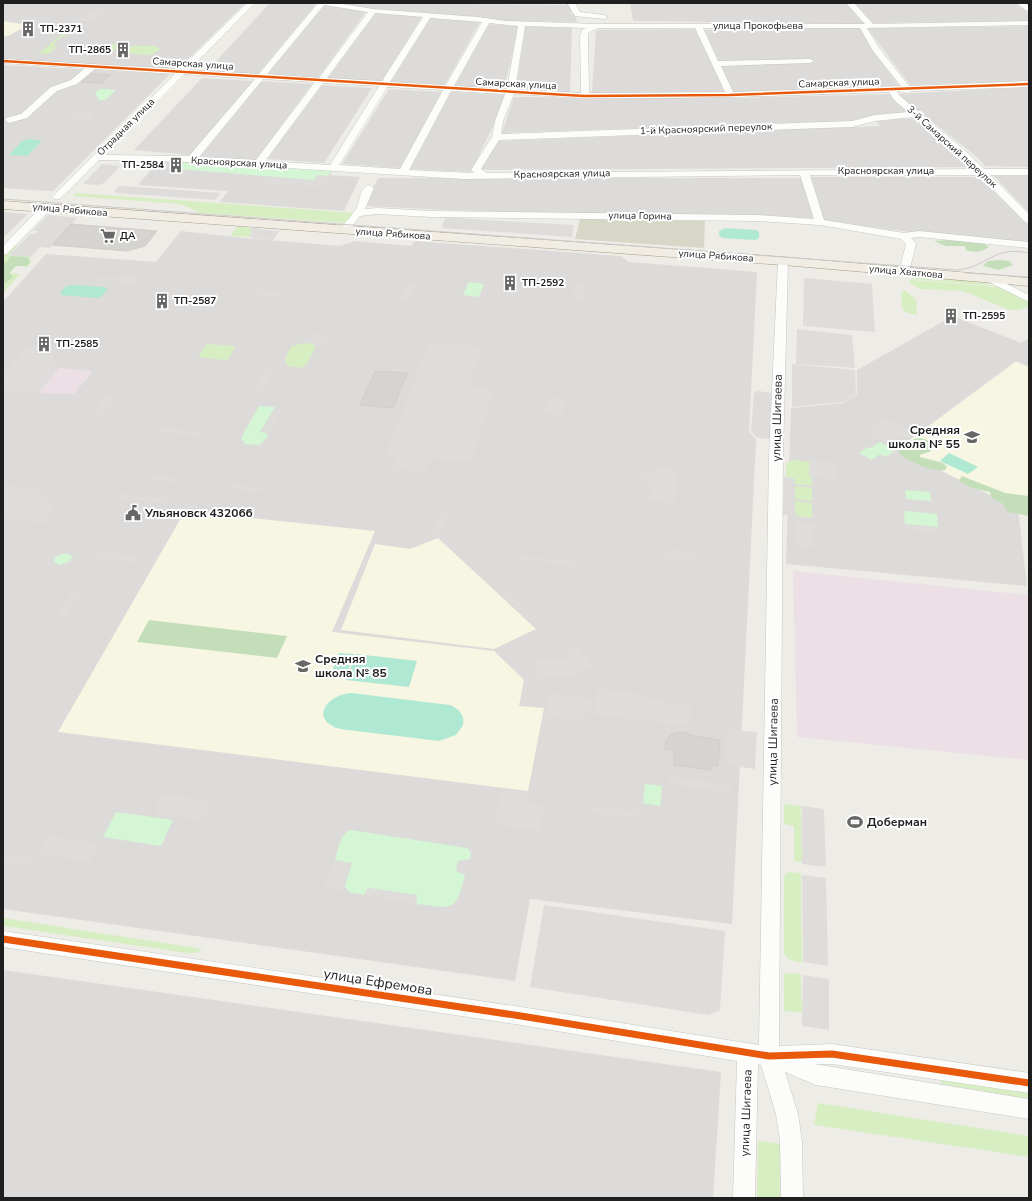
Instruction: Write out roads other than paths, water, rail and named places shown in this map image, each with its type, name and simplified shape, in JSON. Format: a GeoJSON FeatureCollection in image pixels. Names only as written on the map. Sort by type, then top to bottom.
{"type":"FeatureCollection","features":[{"type":"Feature","properties":{"kind":"main road","name":"улица Рябикова"},"geometry":{"type":"LineString","coordinates":[[3,193],[176,207],[214,221]]}},
{"type":"Feature","properties":{"kind":"main road","name":"Отрадная улица"},"geometry":{"type":"LineString","coordinates":[[46,208],[57,198]]}},
{"type":"Feature","properties":{"kind":"main road","name":"улица Рябикова"},"geometry":{"type":"LineString","coordinates":[[3,205],[783,261]]}},
{"type":"Feature","properties":{"kind":"main road","name":"улица Хваткова"},"geometry":{"type":"LineString","coordinates":[[783,261],[1029,282]]}},
{"type":"Feature","properties":{"kind":"street","name":"Отрадная улица"},"geometry":{"type":"LineString","coordinates":[[57,198],[250,3]]}},
{"type":"Feature","properties":{"kind":"street"},"geometry":{"type":"LineString","coordinates":[[192,159],[322,3]]}},
{"type":"Feature","properties":{"kind":"street","name":"улица Прокофьева"},"geometry":{"type":"LineString","coordinates":[[322,3],[373,11],[522,24],[597,26],[871,26],[1029,23]]}},
{"type":"Feature","properties":{"kind":"street"},"geometry":{"type":"LineString","coordinates":[[571,3],[578,14],[604,17]]}},
{"type":"Feature","properties":{"kind":"street"},"geometry":{"type":"LineString","coordinates":[[850,3],[871,26]]}},
{"type":"Feature","properties":{"kind":"street"},"geometry":{"type":"LineString","coordinates":[[1020,3],[1029,10]]}},
{"type":"Feature","properties":{"kind":"street"},"geometry":{"type":"LineString","coordinates":[[259,163],[373,11]]}},
{"type":"Feature","properties":{"kind":"street"},"geometry":{"type":"LineString","coordinates":[[333,168],[427,16]]}},
{"type":"Feature","properties":{"kind":"street"},"geometry":{"type":"LineString","coordinates":[[403,172],[447,89],[482,26],[487,20]]}},
{"type":"Feature","properties":{"kind":"street"},"geometry":{"type":"LineString","coordinates":[[480,173],[490,144],[496,136],[499,121],[510,93],[522,24]]}},
{"type":"Feature","properties":{"kind":"street"},"geometry":{"type":"LineString","coordinates":[[584,96],[586,91],[584,73],[584,35],[586,31],[597,26]]}},
{"type":"Feature","properties":{"kind":"street"},"geometry":{"type":"LineString","coordinates":[[698,26],[730,95]]}},
{"type":"Feature","properties":{"kind":"street","name":"3-й Самарский переулок"},"geometry":{"type":"LineString","coordinates":[[862,26],[876,49],[908,90]]}},
{"type":"Feature","properties":{"kind":"street","name":"Самарская улица"},"geometry":{"type":"LineString","coordinates":[[3,61],[260,78],[584,96],[730,95],[908,90],[1029,84]]}},
{"type":"Feature","properties":{"kind":"street"},"geometry":{"type":"LineString","coordinates":[[715,64],[810,61]]}},
{"type":"Feature","properties":{"kind":"street"},"geometry":{"type":"LineString","coordinates":[[9,120],[24,116],[54,89],[74,82],[92,67]]}},
{"type":"Feature","properties":{"kind":"street","name":"3-й Самарский переулок"},"geometry":{"type":"LineString","coordinates":[[892,90],[897,98],[982,171],[1029,220]]}},
{"type":"Feature","properties":{"kind":"street","name":"1-й Красноярский переулок"},"geometry":{"type":"LineString","coordinates":[[496,136],[852,124],[875,118],[916,114]]}},
{"type":"Feature","properties":{"kind":"street","name":"Красноярская улица"},"geometry":{"type":"LineString","coordinates":[[96,157],[160,160],[192,159],[463,176],[480,173],[1029,172]]}},
{"type":"Feature","properties":{"kind":"street"},"geometry":{"type":"LineString","coordinates":[[804,172],[820,222]]}},
{"type":"Feature","properties":{"kind":"street"},"geometry":{"type":"LineString","coordinates":[[344,230],[359,213],[369,188]]}},
{"type":"Feature","properties":{"kind":"street","name":"Отрадная улица"},"geometry":{"type":"LineString","coordinates":[[3,252],[46,208]]}},
{"type":"Feature","properties":{"kind":"street","name":"улица Горина"},"geometry":{"type":"LineString","coordinates":[[359,213],[377,211],[431,214],[757,218],[820,222],[904,236],[919,234],[1029,245]]}},
{"type":"Feature","properties":{"kind":"street"},"geometry":{"type":"LineString","coordinates":[[904,236],[911,244],[904,272]]}},
{"type":"Feature","properties":{"kind":"street","name":"улица Шигаева"},"geometry":{"type":"LineString","coordinates":[[744,1198],[748,1053],[769,1056],[776,456],[783,261]]}},
{"type":"Feature","properties":{"kind":"street"},"geometry":{"type":"LineString","coordinates":[[994,280],[1029,299]]}},
{"type":"Feature","properties":{"kind":"street","name":"улица Ефремова"},"geometry":{"type":"LineString","coordinates":[[3,939],[521,1016],[748,1053]]}},
{"type":"Feature","properties":{"kind":"street"},"geometry":{"type":"LineString","coordinates":[[769,1056],[832,1054],[1029,1083]]}},
{"type":"Feature","properties":{"kind":"street"},"geometry":{"type":"LineString","coordinates":[[769,1056],[816,1076],[1029,1109]]}},
{"type":"Feature","properties":{"kind":"street"},"geometry":{"type":"LineString","coordinates":[[769,1056],[787,1114],[791,1141],[792,1198]]}},
{"type":"Feature","properties":{"kind":"tram line"},"geometry":{"type":"LineString","coordinates":[[3,199],[957,270],[977,265],[999,254],[1007,252],[1017,251],[1029,253]]}},
{"type":"Feature","properties":{"kind":"tram line"},"geometry":{"type":"LineString","coordinates":[[966,273],[1029,277]]}},
{"type":"Feature","properties":{"kind":"place","name":"ТП-2371"},"geometry":{"type":"Point","coordinates":[28,29]}},
{"type":"Feature","properties":{"kind":"place","name":"ТП-2865"},"geometry":{"type":"Point","coordinates":[123,50]}},
{"type":"Feature","properties":{"kind":"place","name":"ТП-2584"},"geometry":{"type":"Point","coordinates":[176,165]}},
{"type":"Feature","properties":{"kind":"place","name":"ДА"},"geometry":{"type":"Point","coordinates":[108,236]}},
{"type":"Feature","properties":{"kind":"place","name":"ТП-2592"},"geometry":{"type":"Point","coordinates":[510,283]}},
{"type":"Feature","properties":{"kind":"place","name":"ТП-2587"},"geometry":{"type":"Point","coordinates":[162,301]}},
{"type":"Feature","properties":{"kind":"place","name":"ТП-2595"},"geometry":{"type":"Point","coordinates":[951,316]}},
{"type":"Feature","properties":{"kind":"place","name":"ТП-2585"},"geometry":{"type":"Point","coordinates":[44,344]}},
{"type":"Feature","properties":{"kind":"place","name":"Средняя школа № 55"},"geometry":{"type":"Point","coordinates":[972,437]}},
{"type":"Feature","properties":{"kind":"place","name":"Ульяновск 432066"},"geometry":{"type":"Point","coordinates":[133,513]}},
{"type":"Feature","properties":{"kind":"place","name":"Средняя школа № 85"},"geometry":{"type":"Point","coordinates":[303,666]}},
{"type":"Feature","properties":{"kind":"place","name":"Доберман"},"geometry":{"type":"Point","coordinates":[855,822]}}]}
